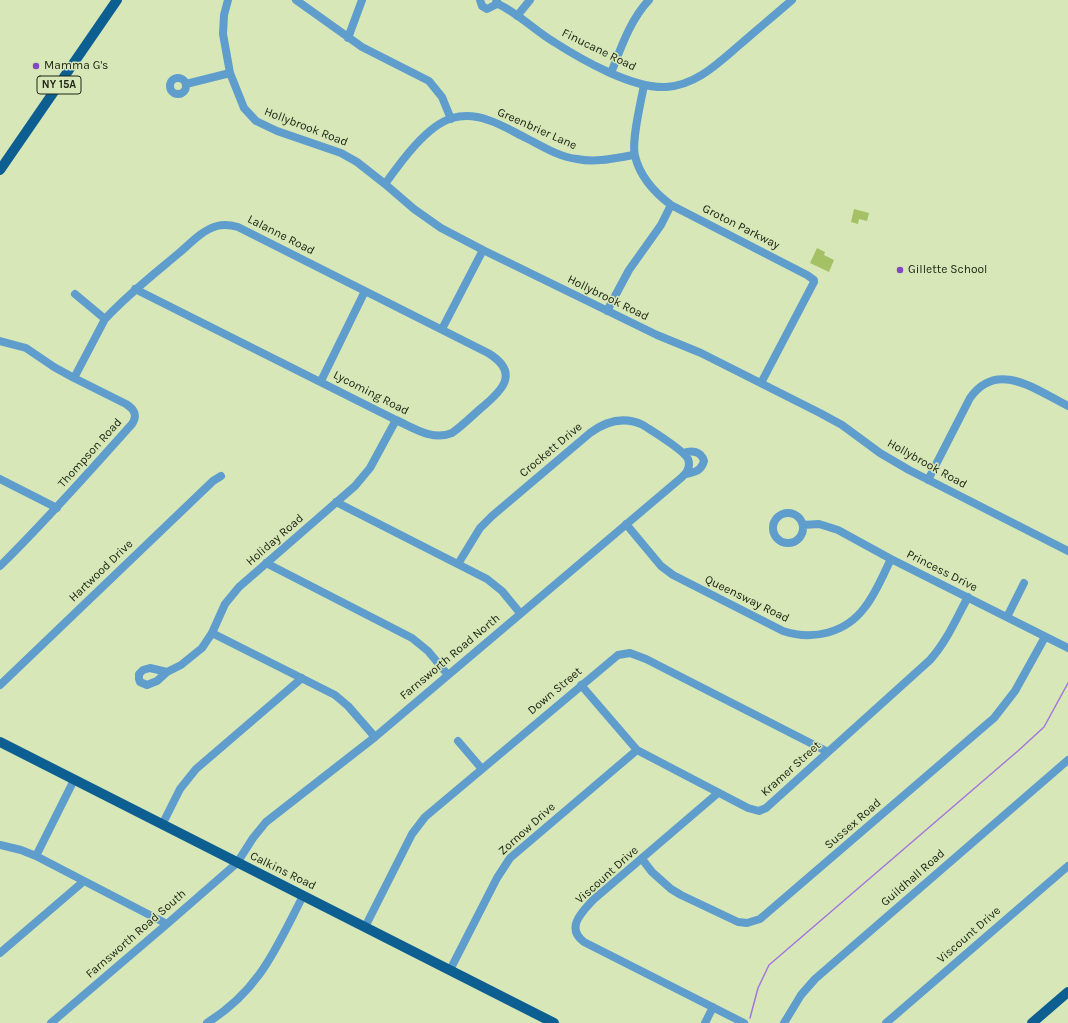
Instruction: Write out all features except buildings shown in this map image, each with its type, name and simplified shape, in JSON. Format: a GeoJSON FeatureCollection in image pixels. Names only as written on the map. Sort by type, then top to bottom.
{"type":"FeatureCollection","features":[{"type":"Feature","properties":{"kind":"main road","name":"NY 15A"},"geometry":{"type":"LineString","coordinates":[[0,170],[117,0]]}},
{"type":"Feature","properties":{"kind":"main road","name":"Calkins Road"},"geometry":{"type":"LineString","coordinates":[[0,742],[554,1023]]}},
{"type":"Feature","properties":{"kind":"main road"},"geometry":{"type":"LineString","coordinates":[[1032,1023],[1068,992]]}},
{"type":"Feature","properties":{"kind":"street","name":"Hollybrook Road"},"geometry":{"type":"LineString","coordinates":[[228,0],[223,34],[230,73],[244,108],[256,121],[277,131],[341,153],[357,162],[410,206],[442,228],[607,311],[657,335],[701,353],[837,422],[893,461],[1068,551]]}},
{"type":"Feature","properties":{"kind":"street"},"geometry":{"type":"LineString","coordinates":[[296,0],[362,47],[393,64],[412,71],[429,81],[442,97],[451,119]]}},
{"type":"Feature","properties":{"kind":"street"},"geometry":{"type":"LineString","coordinates":[[348,38],[362,0]]}},
{"type":"Feature","properties":{"kind":"street","name":"Finucane Road"},"geometry":{"type":"LineString","coordinates":[[480,0],[482,6],[487,9],[493,7],[496,1],[554,42],[611,73],[644,85],[666,87],[691,81],[702,75],[792,0]]}},
{"type":"Feature","properties":{"kind":"street"},"geometry":{"type":"LineString","coordinates":[[517,16],[530,0]]}},
{"type":"Feature","properties":{"kind":"street"},"geometry":{"type":"LineString","coordinates":[[611,73],[633,22],[649,0]]}},
{"type":"Feature","properties":{"kind":"street"},"geometry":{"type":"LineString","coordinates":[[186,84],[230,73]]}},
{"type":"Feature","properties":{"kind":"street","name":"Groton Parkway"},"geometry":{"type":"LineString","coordinates":[[644,85],[637,122],[634,155],[647,182],[663,199],[671,205],[814,280],[761,383]]}},
{"type":"Feature","properties":{"kind":"street","name":"Greenbrier Lane"},"geometry":{"type":"LineString","coordinates":[[385,184],[405,157],[427,134],[440,124],[463,116],[488,120],[550,150],[576,159],[606,159],[634,155]]}},
{"type":"Feature","properties":{"kind":"street"},"geometry":{"type":"LineString","coordinates":[[607,311],[629,270],[650,241],[671,205]]}},
{"type":"Feature","properties":{"kind":"street","name":"Lalanne Road"},"geometry":{"type":"LineString","coordinates":[[74,378],[105,319],[135,289],[202,234],[216,226],[224,225],[238,227],[442,329]]}},
{"type":"Feature","properties":{"kind":"street"},"geometry":{"type":"LineString","coordinates":[[442,329],[484,250]]}},
{"type":"Feature","properties":{"kind":"street","name":"Lycoming Road"},"geometry":{"type":"LineString","coordinates":[[135,289],[396,420],[427,434],[436,436],[444,436],[452,433],[496,396],[504,384],[506,377],[501,363],[496,358],[442,329]]}},
{"type":"Feature","properties":{"kind":"street"},"geometry":{"type":"LineString","coordinates":[[320,381],[365,291]]}},
{"type":"Feature","properties":{"kind":"street"},"geometry":{"type":"LineString","coordinates":[[75,294],[105,319]]}},
{"type":"Feature","properties":{"kind":"street","name":"Thompson Road"},"geometry":{"type":"LineString","coordinates":[[0,341],[26,348],[54,367],[126,404],[134,409],[135,416],[132,424],[57,508],[0,566]]}},
{"type":"Feature","properties":{"kind":"street"},"geometry":{"type":"LineString","coordinates":[[928,480],[970,398],[978,388],[987,382],[1004,378],[1016,380],[1068,406]]}},
{"type":"Feature","properties":{"kind":"street","name":"Holiday Road"},"geometry":{"type":"LineString","coordinates":[[167,672],[190,660],[202,648],[212,633],[220,614],[232,595],[266,563],[355,486],[366,472],[396,420]]}},
{"type":"Feature","properties":{"kind":"street","name":"Crockett Drive"},"geometry":{"type":"LineString","coordinates":[[458,564],[471,542],[489,519],[598,427],[614,421],[623,420],[637,422],[683,453],[695,452],[700,455],[704,461],[698,471],[686,474]]}},
{"type":"Feature","properties":{"kind":"street"},"geometry":{"type":"LineString","coordinates":[[683,453],[689,463],[686,474]]}},
{"type":"Feature","properties":{"kind":"street","name":"Farnsworth Road North"},"geometry":{"type":"LineString","coordinates":[[237,863],[253,838],[266,822],[375,737],[686,474]]}},
{"type":"Feature","properties":{"kind":"street","name":"Hartwood Drive"},"geometry":{"type":"LineString","coordinates":[[0,685],[212,481],[221,476]]}},
{"type":"Feature","properties":{"kind":"street"},"geometry":{"type":"LineString","coordinates":[[0,479],[57,508]]}},
{"type":"Feature","properties":{"kind":"street"},"geometry":{"type":"LineString","coordinates":[[336,502],[482,576],[497,587],[520,613]]}},
{"type":"Feature","properties":{"kind":"street","name":"Queensway Road"},"geometry":{"type":"LineString","coordinates":[[626,524],[661,566],[673,575],[783,631],[799,635],[826,633],[840,629],[860,614],[868,603],[891,558]]}},
{"type":"Feature","properties":{"kind":"street","name":"Princess Drive"},"geometry":{"type":"LineString","coordinates":[[803,526],[819,524],[838,530],[1068,648]]}},
{"type":"Feature","properties":{"kind":"street"},"geometry":{"type":"LineString","coordinates":[[266,563],[412,638],[428,651],[448,675]]}},
{"type":"Feature","properties":{"kind":"street"},"geometry":{"type":"LineString","coordinates":[[1007,617],[1024,583]]}},
{"type":"Feature","properties":{"kind":"street","name":"Kramer Street"},"geometry":{"type":"LineString","coordinates":[[581,685],[637,750],[748,808],[759,811],[763,810],[930,660],[950,632],[968,598]]}},
{"type":"Feature","properties":{"kind":"street"},"geometry":{"type":"LineString","coordinates":[[212,633],[330,692],[344,702],[375,737]]}},
{"type":"Feature","properties":{"kind":"street","name":"Sussex Road"},"geometry":{"type":"LineString","coordinates":[[642,859],[662,882],[681,895],[738,922],[748,923],[757,921],[766,915],[994,718],[1015,692],[1045,636]]}},
{"type":"Feature","properties":{"kind":"street","name":"Down Street"},"geometry":{"type":"LineString","coordinates":[[365,927],[417,827],[425,817],[618,655],[635,654],[646,658],[828,752]]}},
{"type":"Feature","properties":{"kind":"street"},"geometry":{"type":"LineString","coordinates":[[162,825],[180,789],[196,769],[302,678]]}},
{"type":"Feature","properties":{"kind":"street"},"geometry":{"type":"LineString","coordinates":[[458,741],[482,769]]}},
{"type":"Feature","properties":{"kind":"street","name":"Zornow Drive"},"geometry":{"type":"LineString","coordinates":[[450,970],[506,863],[520,849],[637,750]]}},
{"type":"Feature","properties":{"kind":"street","name":"Guildhall Road"},"geometry":{"type":"LineString","coordinates":[[784,1023],[801,995],[815,979],[1068,760]]}},
{"type":"Feature","properties":{"kind":"street"},"geometry":{"type":"LineString","coordinates":[[36,856],[74,780]]}},
{"type":"Feature","properties":{"kind":"street","name":"Viscount Drive"},"geometry":{"type":"LineString","coordinates":[[718,793],[593,900],[584,909],[576,923],[576,932],[584,942],[744,1023]]}},
{"type":"Feature","properties":{"kind":"street"},"geometry":{"type":"LineString","coordinates":[[0,845],[21,850],[36,856],[167,924]]}},
{"type":"Feature","properties":{"kind":"street","name":"Farnsworth Road South"},"geometry":{"type":"LineString","coordinates":[[51,1023],[237,863]]}},
{"type":"Feature","properties":{"kind":"street","name":"Viscount Drive"},"geometry":{"type":"LineString","coordinates":[[886,1023],[1068,866]]}},
{"type":"Feature","properties":{"kind":"street"},"geometry":{"type":"LineString","coordinates":[[0,953],[84,881]]}},
{"type":"Feature","properties":{"kind":"street"},"geometry":{"type":"LineString","coordinates":[[207,1023],[224,1012],[238,1000],[260,975],[303,896]]}},
{"type":"Feature","properties":{"kind":"street"},"geometry":{"type":"LineString","coordinates":[[705,1023],[713,1007]]}},
{"type":"Feature","properties":{"kind":"green space"},"geometry":{"type":"Polygon","coordinates":[[[854,209],[869,213],[867,221],[859,219],[858,224],[851,222],[854,209]]]}},
{"type":"Feature","properties":{"kind":"green space"},"geometry":{"type":"Polygon","coordinates":[[[817,248],[825,252],[824,255],[834,260],[829,272],[810,263],[817,248]]]}},
{"type":"Feature","properties":{"kind":"waterway"},"geometry":{"type":"LineString","coordinates":[[750,1018],[758,988],[769,965],[1044,727],[1068,683]]}},
{"type":"Feature","properties":{"kind":"place","name":"Mamma G's"},"geometry":{"type":"Point","coordinates":[36,66]}},
{"type":"Feature","properties":{"kind":"place","name":"Gillette School"},"geometry":{"type":"Point","coordinates":[900,270]}}]}
